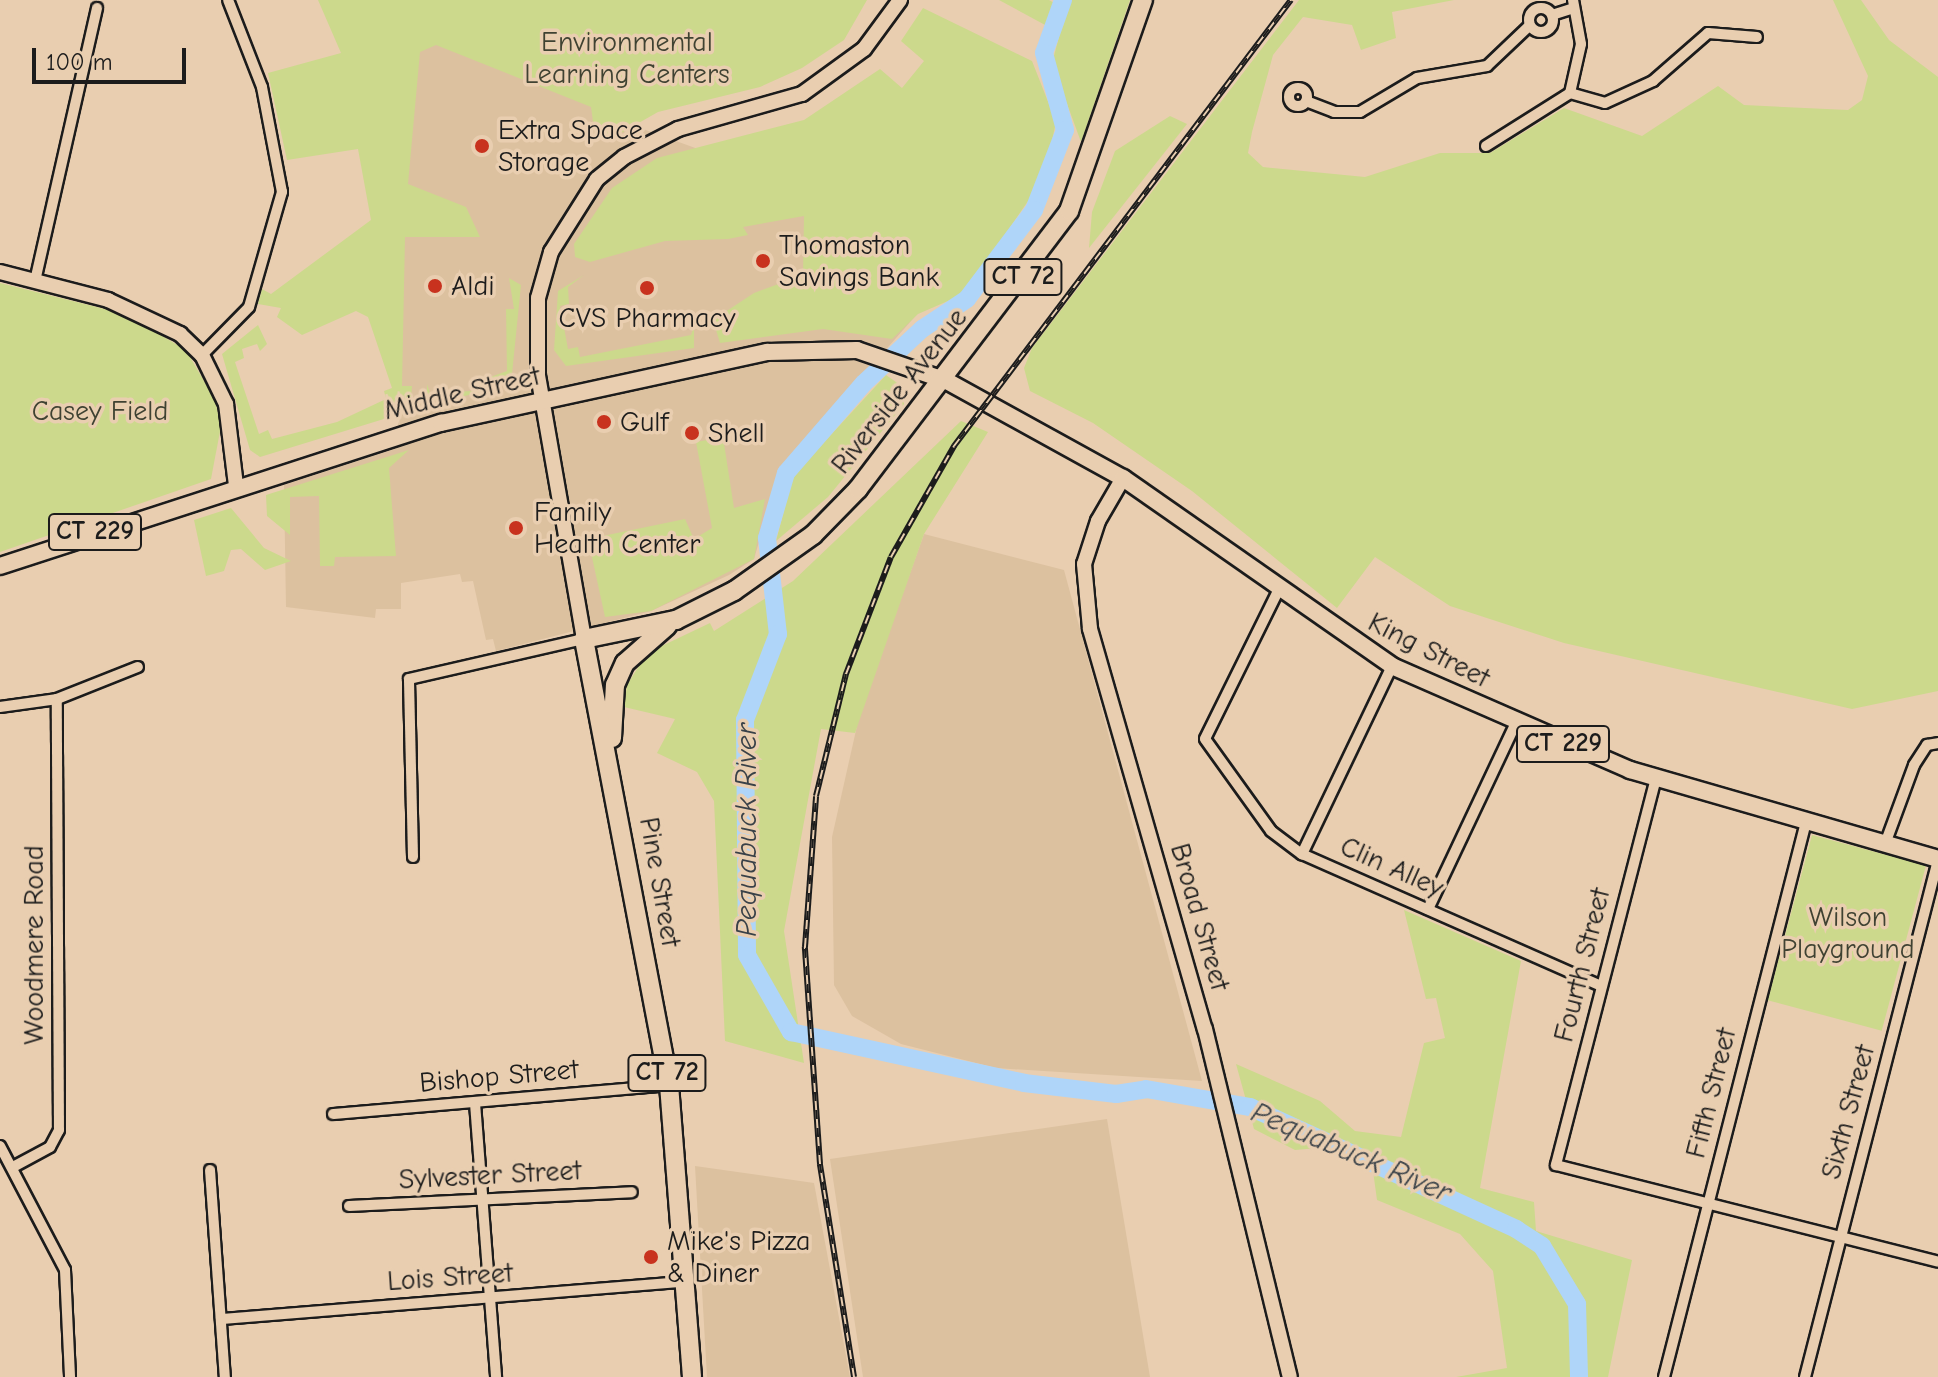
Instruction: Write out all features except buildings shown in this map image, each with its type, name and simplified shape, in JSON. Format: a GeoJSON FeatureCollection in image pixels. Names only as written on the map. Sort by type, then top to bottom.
{"type":"FeatureCollection","features":[{"type":"Feature","properties":{"kind":"highway","name":"Riverside Avenue"},"geometry":{"type":"LineString","coordinates":[[584,639],[676,620],[715,602],[807,540],[947,381],[1069,211],[1143,0]]}},
{"type":"Feature","properties":{"kind":"highway","name":"CT 72"},"geometry":{"type":"LineString","coordinates":[[611,773],[615,685],[640,645],[676,620]]}},
{"type":"Feature","properties":{"kind":"highway","name":"Pine Street"},"geometry":{"type":"LineString","coordinates":[[584,639],[669,1085],[692,1377]]}},
{"type":"Feature","properties":{"kind":"main road","name":"Pine Street"},"geometry":{"type":"LineString","coordinates":[[584,639],[542,401],[535,336],[541,287],[551,252],[597,179],[644,143],[802,94],[864,49],[900,0]]}},
{"type":"Feature","properties":{"kind":"main road"},"geometry":{"type":"LineString","coordinates":[[0,272],[144,312],[202,355],[226,404],[236,485]]}},
{"type":"Feature","properties":{"kind":"main road","name":"Middle Street"},"geometry":{"type":"LineString","coordinates":[[0,566],[355,446],[767,352],[873,352],[947,381]]}},
{"type":"Feature","properties":{"kind":"main road","name":"King Street"},"geometry":{"type":"LineString","coordinates":[[947,381],[1123,478],[1392,666],[1516,723],[1656,778],[1938,860]]}},
{"type":"Feature","properties":{"kind":"main road","name":"Broad Street"},"geometry":{"type":"LineString","coordinates":[[1123,478],[1090,542],[1084,593],[1219,1083],[1290,1377]]}},
{"type":"Feature","properties":{"kind":"street"},"geometry":{"type":"LineString","coordinates":[[202,355],[249,307],[282,192],[262,87],[228,0]]}},
{"type":"Feature","properties":{"kind":"street"},"geometry":{"type":"LineString","coordinates":[[1486,146],[1570,93],[1581,44],[1573,4],[1552,15],[1548,30],[1530,25]]}},
{"type":"Feature","properties":{"kind":"street"},"geometry":{"type":"LineString","coordinates":[[35,281],[97,8]]}},
{"type":"Feature","properties":{"kind":"street"},"geometry":{"type":"LineString","coordinates":[[1306,101],[1334,112],[1360,112],[1417,78],[1487,66],[1530,25],[1536,9],[1552,15]]}},
{"type":"Feature","properties":{"kind":"street"},"geometry":{"type":"LineString","coordinates":[[1570,93],[1605,103],[1653,81],[1708,33],[1757,37]]}},
{"type":"Feature","properties":{"kind":"street","name":"Clin Alley"},"geometry":{"type":"LineString","coordinates":[[1280,587],[1205,739],[1271,831],[1302,854],[1601,986]]}},
{"type":"Feature","properties":{"kind":"street"},"geometry":{"type":"LineString","coordinates":[[413,857],[409,679],[584,639]]}},
{"type":"Feature","properties":{"kind":"street"},"geometry":{"type":"LineString","coordinates":[[1302,854],[1392,666]]}},
{"type":"Feature","properties":{"kind":"street"},"geometry":{"type":"LineString","coordinates":[[0,707],[57,699],[138,667]]}},
{"type":"Feature","properties":{"kind":"street","name":"Woodmere Road"},"geometry":{"type":"LineString","coordinates":[[13,1167],[50,1147],[59,1130],[57,699]]}},
{"type":"Feature","properties":{"kind":"street"},"geometry":{"type":"LineString","coordinates":[[1428,909],[1516,723]]}},
{"type":"Feature","properties":{"kind":"street"},"geometry":{"type":"LineString","coordinates":[[1885,844],[1914,765],[1927,745],[1938,743]]}},
{"type":"Feature","properties":{"kind":"street","name":"Fourth Street"},"geometry":{"type":"LineString","coordinates":[[1656,778],[1556,1165],[1708,1203]]}},
{"type":"Feature","properties":{"kind":"street","name":"Fifth Street"},"geometry":{"type":"LineString","coordinates":[[1664,1377],[1806,822]]}},
{"type":"Feature","properties":{"kind":"street","name":"Sixth Street"},"geometry":{"type":"LineString","coordinates":[[1805,1377],[1938,860]]}},
{"type":"Feature","properties":{"kind":"street","name":"Bishop Street"},"geometry":{"type":"LineString","coordinates":[[333,1114],[669,1085]]}},
{"type":"Feature","properties":{"kind":"street"},"geometry":{"type":"LineString","coordinates":[[475,1103],[496,1377]]}},
{"type":"Feature","properties":{"kind":"street"},"geometry":{"type":"LineString","coordinates":[[0,1146],[65,1270],[70,1377]]}},
{"type":"Feature","properties":{"kind":"street"},"geometry":{"type":"LineString","coordinates":[[210,1170],[225,1377]]}},
{"type":"Feature","properties":{"kind":"street","name":"Sylvester Street"},"geometry":{"type":"LineString","coordinates":[[349,1206],[632,1192]]}},
{"type":"Feature","properties":{"kind":"street"},"geometry":{"type":"LineString","coordinates":[[1708,1203],[1938,1262]]}},
{"type":"Feature","properties":{"kind":"street","name":"Lois Street"},"geometry":{"type":"LineString","coordinates":[[221,1319],[684,1282]]}},
{"type":"Feature","properties":{"kind":"shaded area"},"geometry":{"type":"Polygon","coordinates":[[[418,33],[600,98],[610,117],[709,153],[825,164],[918,313],[780,470],[754,559],[729,575],[651,611],[496,651],[493,639],[486,640],[473,581],[462,582],[460,574],[401,583],[401,609],[376,609],[375,618],[286,607],[284,485],[398,448],[398,185],[418,33]]]}},
{"type":"Feature","properties":{"kind":"shaded area"},"geometry":{"type":"Polygon","coordinates":[[[924,534],[1064,570],[1202,1081],[996,1068],[901,1044],[852,1016],[834,985],[832,837],[859,717],[924,534]]]}},
{"type":"Feature","properties":{"kind":"shaded area"},"geometry":{"type":"Polygon","coordinates":[[[1107,1119],[1150,1377],[863,1377],[830,1159],[1107,1119]]]}},
{"type":"Feature","properties":{"kind":"shaded area"},"geometry":{"type":"Polygon","coordinates":[[[695,1166],[814,1183],[850,1377],[707,1377],[695,1166]]]}},
{"type":"Feature","properties":{"kind":"green space","name":"Environmental Learning Centers"},"geometry":{"type":"Polygon","coordinates":[[[318,0],[867,0],[844,40],[802,68],[760,87],[658,112],[614,137],[594,129],[591,107],[436,45],[420,52],[408,184],[466,207],[480,237],[405,237],[402,386],[412,386],[410,411],[260,457],[250,450],[222,354],[258,325],[267,344],[260,351],[257,344],[242,349],[244,358],[235,362],[259,434],[268,430],[272,439],[337,422],[386,399],[384,391],[392,388],[368,317],[356,311],[302,335],[277,317],[281,308],[258,304],[262,289],[271,294],[371,220],[358,149],[287,160],[268,73],[341,53],[318,0]]]}},
{"type":"Feature","properties":{"kind":"green space"},"geometry":{"type":"Polygon","coordinates":[[[999,0],[1049,0],[1056,4],[1047,26],[999,0]]]}},
{"type":"Feature","properties":{"kind":"green space"},"geometry":{"type":"Polygon","coordinates":[[[1069,0],[1130,0],[1081,142],[1052,63],[1069,0]]]}},
{"type":"Feature","properties":{"kind":"green space"},"geometry":{"type":"Polygon","coordinates":[[[1299,0],[1454,0],[1392,12],[1396,38],[1361,50],[1352,25],[1303,17],[1273,55],[1252,132],[1248,153],[1263,167],[1365,177],[1440,153],[1490,153],[1564,108],[1642,136],[1718,86],[1744,105],[1848,110],[1862,100],[1868,76],[1833,0],[1861,0],[1889,40],[1938,77],[1938,691],[1852,709],[1564,643],[1450,606],[1375,557],[1337,608],[1192,491],[1093,423],[1030,391],[1024,368],[1032,348],[1299,0]]]}},
{"type":"Feature","properties":{"kind":"green space"},"geometry":{"type":"Polygon","coordinates":[[[923,8],[1032,61],[1056,122],[1044,178],[964,294],[918,314],[892,339],[823,329],[720,343],[713,320],[754,293],[803,275],[804,216],[743,227],[748,235],[728,239],[665,241],[590,262],[575,257],[574,244],[612,188],[657,158],[804,120],[880,69],[902,88],[924,61],[901,41],[923,8]]]}},
{"type":"Feature","properties":{"kind":"green space"},"geometry":{"type":"Polygon","coordinates":[[[1170,116],[1187,124],[1089,248],[1092,212],[1115,151],[1170,116]]]}},
{"type":"Feature","properties":{"kind":"green space"},"geometry":{"type":"Polygon","coordinates":[[[584,275],[568,287],[569,304],[560,306],[568,349],[578,347],[580,357],[691,335],[694,326],[694,348],[566,366],[554,350],[558,291],[584,275]]]}},
{"type":"Feature","properties":{"kind":"green space"},"geometry":{"type":"Polygon","coordinates":[[[509,278],[521,285],[512,374],[494,388],[439,403],[427,393],[427,384],[430,393],[473,391],[474,383],[507,371],[506,309],[514,309],[509,278]]]}},
{"type":"Feature","properties":{"kind":"green space","name":"Casey Field"},"geometry":{"type":"Polygon","coordinates":[[[0,283],[125,314],[186,350],[215,400],[221,426],[211,479],[0,552],[0,283]]]}},
{"type":"Feature","properties":{"kind":"green space"},"geometry":{"type":"Polygon","coordinates":[[[886,375],[903,387],[904,404],[828,497],[776,541],[793,476],[886,375]]]}},
{"type":"Feature","properties":{"kind":"green space"},"geometry":{"type":"Polygon","coordinates":[[[961,421],[988,432],[924,534],[855,733],[821,729],[784,931],[804,1063],[725,1041],[714,801],[697,772],[657,753],[675,719],[624,707],[627,685],[647,653],[710,623],[714,631],[793,581],[961,421]]]}},
{"type":"Feature","properties":{"kind":"green space"},"geometry":{"type":"Polygon","coordinates":[[[723,437],[734,508],[765,499],[754,559],[651,611],[605,617],[588,539],[685,519],[694,539],[712,528],[696,442],[723,437]]]}},
{"type":"Feature","properties":{"kind":"green space"},"geometry":{"type":"Polygon","coordinates":[[[409,450],[389,468],[396,556],[335,557],[334,566],[320,566],[319,496],[290,497],[290,535],[267,516],[266,495],[409,450]]]}},
{"type":"Feature","properties":{"kind":"green space"},"geometry":{"type":"Polygon","coordinates":[[[231,508],[264,548],[291,561],[265,570],[241,549],[231,550],[224,571],[206,576],[194,520],[231,508]]]}},
{"type":"Feature","properties":{"kind":"green space","name":"Wilson Playground"},"geometry":{"type":"Polygon","coordinates":[[[1812,835],[1926,866],[1882,1031],[1768,1000],[1812,835]]]}},
{"type":"Feature","properties":{"kind":"green space"},"geometry":{"type":"Polygon","coordinates":[[[1404,910],[1521,961],[1480,1188],[1534,1202],[1536,1231],[1632,1260],[1608,1377],[1456,1377],[1507,1368],[1493,1271],[1460,1234],[1377,1200],[1373,1171],[1318,1148],[1295,1150],[1254,1129],[1236,1064],[1320,1101],[1355,1131],[1401,1137],[1424,1043],[1445,1038],[1436,998],[1426,999],[1404,910]]]}},
{"type":"Feature","properties":{"kind":"waterway","name":"Pequabuck River"},"geometry":{"type":"LineString","coordinates":[[1063,0],[1044,53],[1065,130],[1034,210],[967,299],[922,329],[864,383],[786,473],[767,538],[778,634],[745,720],[747,955],[791,1032],[1024,1083],[1116,1094],[1146,1089],[1250,1107],[1516,1229],[1542,1246],[1577,1304],[1579,1377]]}},
{"type":"Feature","properties":{"kind":"railway"},"geometry":{"type":"LineString","coordinates":[[854,1377],[820,1164],[805,947],[816,796],[846,674],[891,557],[954,446],[1291,0]]}},
{"type":"Feature","properties":{"kind":"place","name":"Extra Space Storage"},"geometry":{"type":"Point","coordinates":[482,146]}},
{"type":"Feature","properties":{"kind":"place","name":"Thomaston Savings Bank"},"geometry":{"type":"Point","coordinates":[763,261]}},
{"type":"Feature","properties":{"kind":"place","name":"Aldi"},"geometry":{"type":"Point","coordinates":[435,286]}},
{"type":"Feature","properties":{"kind":"place","name":"CVS Pharmacy"},"geometry":{"type":"Point","coordinates":[647,288]}},
{"type":"Feature","properties":{"kind":"place","name":"Gulf"},"geometry":{"type":"Point","coordinates":[604,422]}},
{"type":"Feature","properties":{"kind":"place","name":"Shell"},"geometry":{"type":"Point","coordinates":[692,433]}},
{"type":"Feature","properties":{"kind":"place","name":"Family Health Center"},"geometry":{"type":"Point","coordinates":[516,528]}},
{"type":"Feature","properties":{"kind":"place","name":"Mike's Pizza & Diner"},"geometry":{"type":"Point","coordinates":[651,1257]}}]}
